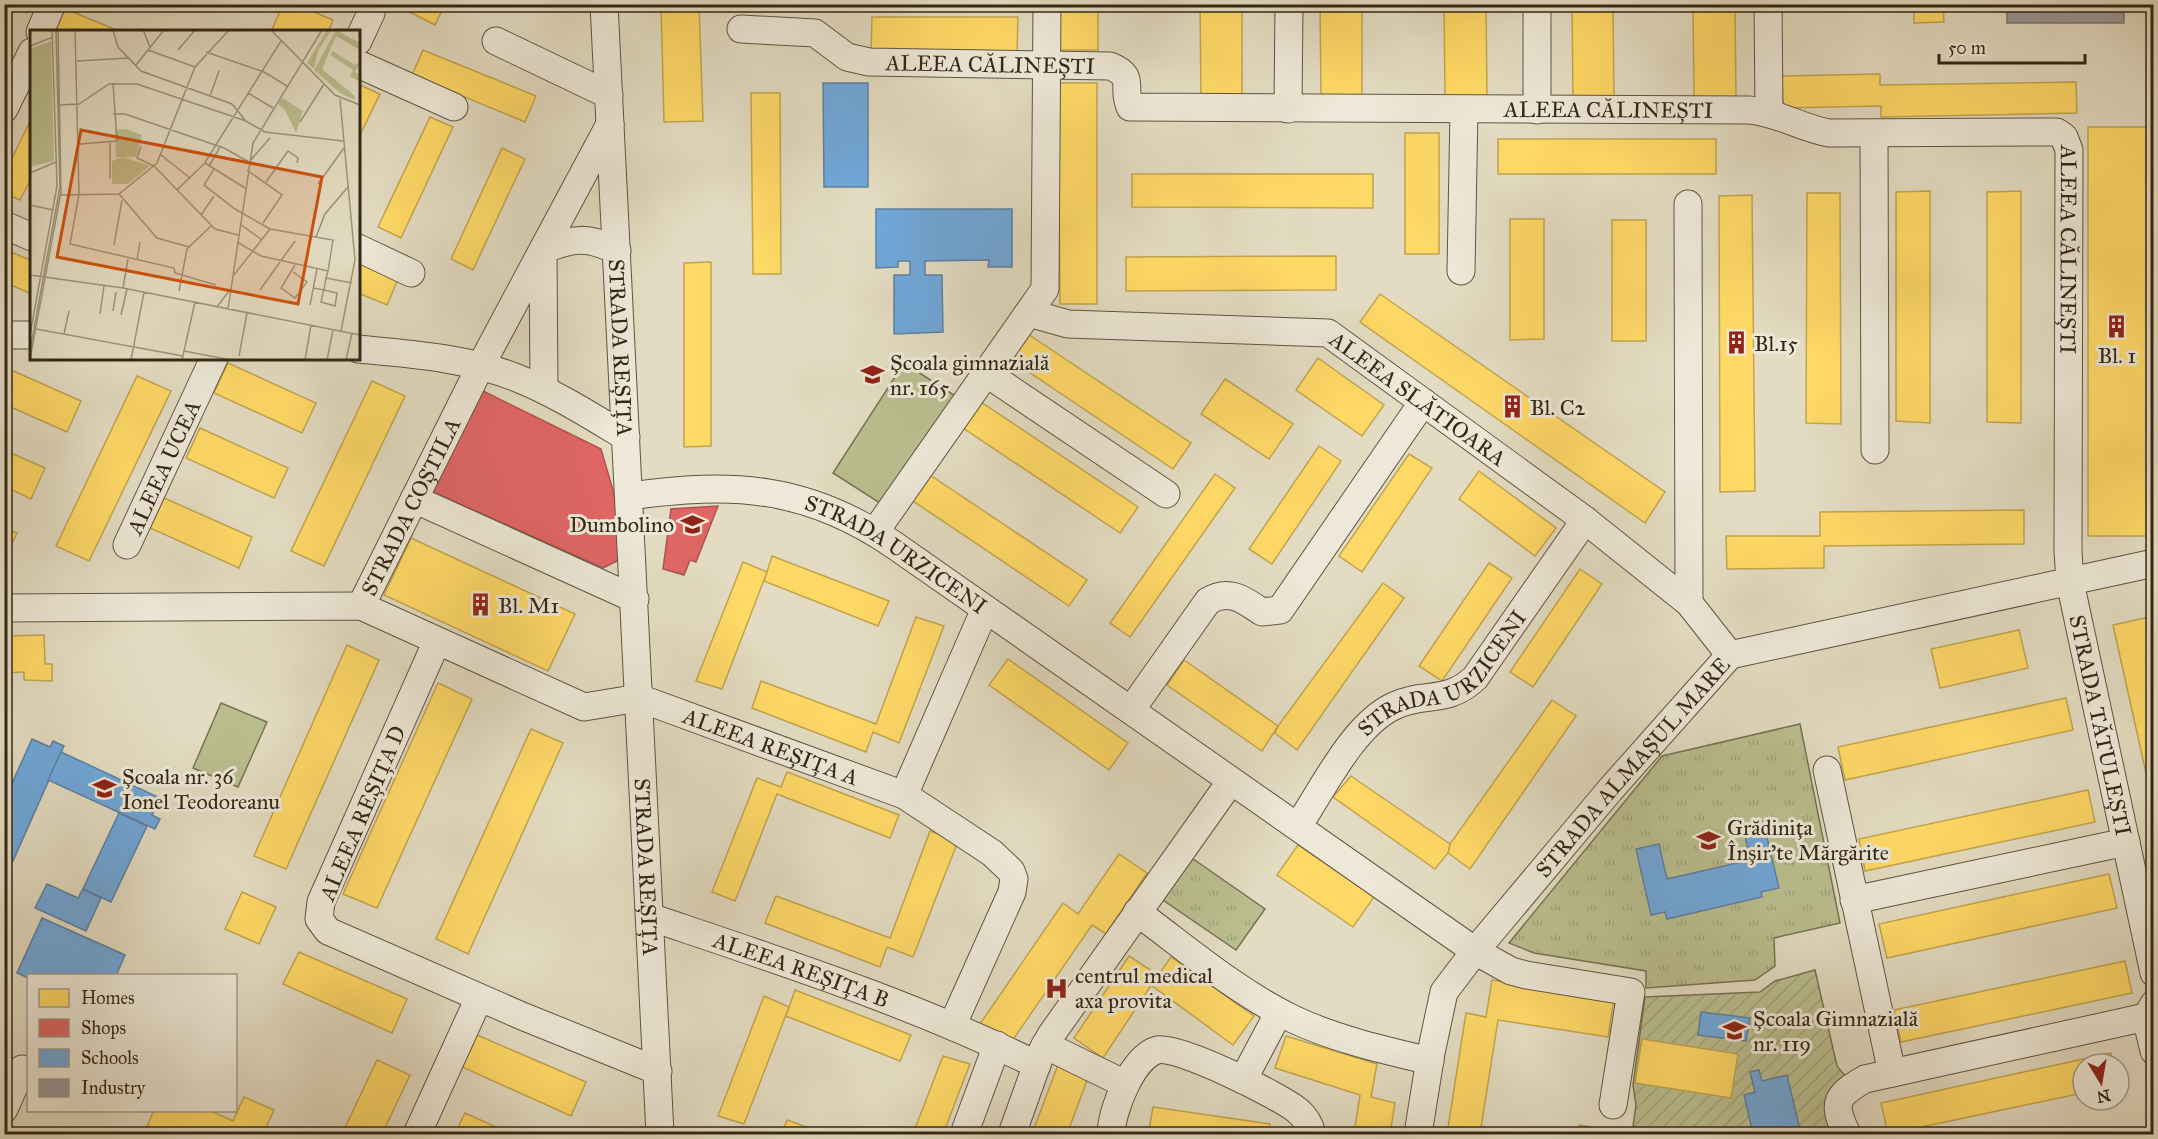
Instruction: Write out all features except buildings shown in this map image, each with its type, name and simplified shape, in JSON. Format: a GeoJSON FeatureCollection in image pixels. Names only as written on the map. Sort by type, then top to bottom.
{"type":"FeatureCollection","features":[{"type":"Feature","properties":{"kind":"street"},"geometry":{"type":"LineString","coordinates":[[41,30],[52,4]]}},
{"type":"Feature","properties":{"kind":"street"},"geometry":{"type":"LineString","coordinates":[[875,532],[1045,289],[1047,275],[1047,4]]}},
{"type":"Feature","properties":{"kind":"street"},"geometry":{"type":"LineString","coordinates":[[1288,109],[1289,4]]}},
{"type":"Feature","properties":{"kind":"street"},"geometry":{"type":"LineString","coordinates":[[1537,4],[1537,110]]}},
{"type":"Feature","properties":{"kind":"street"},"geometry":{"type":"LineString","coordinates":[[1768,4],[1769,112]]}},
{"type":"Feature","properties":{"kind":"street","name":"STRADA REȘIȚA"},"geometry":{"type":"LineString","coordinates":[[608,10],[610,123],[660,1134]]}},
{"type":"Feature","properties":{"kind":"street"},"geometry":{"type":"LineString","coordinates":[[360,37],[371,13]]}},
{"type":"Feature","properties":{"kind":"street","name":"ALEEA CĂLINEȘTI"},"geometry":{"type":"LineString","coordinates":[[741,29],[815,33],[847,57],[869,62],[1110,66],[1121,71],[1127,79],[1130,106],[1769,112],[1812,130],[1829,133],[2051,131],[2064,137],[2069,150],[2070,582]]}},
{"type":"Feature","properties":{"kind":"street"},"geometry":{"type":"LineString","coordinates":[[496,41],[609,95]]}},
{"type":"Feature","properties":{"kind":"street"},"geometry":{"type":"LineString","coordinates":[[4,109],[30,56]]}},
{"type":"Feature","properties":{"kind":"street"},"geometry":{"type":"LineString","coordinates":[[360,65],[454,107]]}},
{"type":"Feature","properties":{"kind":"street"},"geometry":{"type":"LineString","coordinates":[[1461,270],[1464,110]]}},
{"type":"Feature","properties":{"kind":"street","name":"STRADA COȘTILA"},"geometry":{"type":"LineString","coordinates":[[4,608],[361,606],[480,367],[610,123]]}},
{"type":"Feature","properties":{"kind":"street"},"geometry":{"type":"LineString","coordinates":[[1874,134],[1875,450]]}},
{"type":"Feature","properties":{"kind":"street"},"geometry":{"type":"LineString","coordinates":[[1688,204],[1689,603]]}},
{"type":"Feature","properties":{"kind":"street"},"geometry":{"type":"LineString","coordinates":[[4,225],[30,236]]}},
{"type":"Feature","properties":{"kind":"street"},"geometry":{"type":"LineString","coordinates":[[544,390],[543,250],[562,242],[582,239],[600,242],[617,251]]}},
{"type":"Feature","properties":{"kind":"street"},"geometry":{"type":"LineString","coordinates":[[360,249],[411,273]]}},
{"type":"Feature","properties":{"kind":"street","name":"ALEEA SLĂTIOARA"},"geometry":{"type":"LineString","coordinates":[[1029,313],[1068,324],[1328,333],[1585,520],[1689,603],[1731,655]]}},
{"type":"Feature","properties":{"kind":"street"},"geometry":{"type":"LineString","coordinates":[[4,335],[30,335]]}},
{"type":"Feature","properties":{"kind":"street"},"geometry":{"type":"LineString","coordinates":[[360,349],[480,367],[517,378],[544,390],[626,437]]}},
{"type":"Feature","properties":{"kind":"street","name":"ALEEA UCEA"},"geometry":{"type":"LineString","coordinates":[[127,545],[213,360]]}},
{"type":"Feature","properties":{"kind":"street"},"geometry":{"type":"LineString","coordinates":[[986,373],[1166,494]]}},
{"type":"Feature","properties":{"kind":"street"},"geometry":{"type":"LineString","coordinates":[[1131,710],[1209,600],[1219,594],[1239,597],[1262,612],[1280,610],[1423,402]]}},
{"type":"Feature","properties":{"kind":"street","name":"STRADA URZICENI"},"geometry":{"type":"LineString","coordinates":[[630,496],[709,489],[756,490],[820,505],[875,532],[1475,951],[1511,971],[1526,975],[1631,992],[1614,1105]]}},
{"type":"Feature","properties":{"kind":"street"},"geometry":{"type":"LineString","coordinates":[[414,499],[634,599]]}},
{"type":"Feature","properties":{"kind":"street","name":"STRADA URZICENI"},"geometry":{"type":"LineString","coordinates":[[1298,826],[1370,721],[1394,706],[1413,700],[1444,697],[1463,689],[1475,678],[1585,520]]}},
{"type":"Feature","properties":{"kind":"street","name":"STRADA ALMAȘUL MARE"},"geometry":{"type":"LineString","coordinates":[[1418,1134],[1441,999],[1475,951],[1610,790],[1731,655],[2154,564]]}},
{"type":"Feature","properties":{"kind":"street","name":"STRADA TĂTULEȘTI"},"geometry":{"type":"LineString","coordinates":[[2070,582],[2154,973]]}},
{"type":"Feature","properties":{"kind":"street"},"geometry":{"type":"LineString","coordinates":[[361,606],[584,707],[639,698]]}},
{"type":"Feature","properties":{"kind":"street"},"geometry":{"type":"LineString","coordinates":[[952,1026],[1012,892],[1014,879],[1011,871],[992,853],[908,797],[985,609]]}},
{"type":"Feature","properties":{"kind":"street","name":"ALEEA REȘIȚA D"},"geometry":{"type":"LineString","coordinates":[[437,641],[321,902],[319,919],[328,931],[479,998],[657,1071]]}},
{"type":"Feature","properties":{"kind":"street","name":"ALEEA REȘIȚA A"},"geometry":{"type":"LineString","coordinates":[[639,698],[908,797]]}},
{"type":"Feature","properties":{"kind":"street"},"geometry":{"type":"LineString","coordinates":[[1827,770],[1892,1073]]}},
{"type":"Feature","properties":{"kind":"street"},"geometry":{"type":"LineString","coordinates":[[1012,1134],[1041,1055],[1137,912],[1231,781]]}},
{"type":"Feature","properties":{"kind":"street"},"geometry":{"type":"LineString","coordinates":[[1854,900],[2126,842]]}},
{"type":"Feature","properties":{"kind":"street"},"geometry":{"type":"LineString","coordinates":[[1137,912],[1225,977],[1279,1012],[1314,1029],[1430,1061]]}},
{"type":"Feature","properties":{"kind":"street","name":"ALEEA REȘIȚA B"},"geometry":{"type":"LineString","coordinates":[[650,917],[952,1026],[997,1045],[1041,1055],[1125,1084]]}},
{"type":"Feature","properties":{"kind":"street"},"geometry":{"type":"LineString","coordinates":[[417,1134],[479,998]]}},
{"type":"Feature","properties":{"kind":"street"},"geometry":{"type":"LineString","coordinates":[[1847,1134],[1837,1115],[1839,1098],[1865,1079],[2150,1010],[2154,1051]]}},
{"type":"Feature","properties":{"kind":"street"},"geometry":{"type":"LineString","coordinates":[[1243,1080],[1279,1012]]}},
{"type":"Feature","properties":{"kind":"street"},"geometry":{"type":"LineString","coordinates":[[964,1134],[997,1045]]}},
{"type":"Feature","properties":{"kind":"street"},"geometry":{"type":"LineString","coordinates":[[1111,1134],[1116,1107],[1125,1084],[1143,1059],[1158,1049],[1176,1051],[1243,1080],[1298,1111],[1310,1126],[1312,1134]]}},
{"type":"Feature","properties":{"kind":"street"},"geometry":{"type":"LineString","coordinates":[[4,1108],[22,1069]]}},
{"type":"Feature","properties":{"kind":"green space"},"geometry":{"type":"Polygon","coordinates":[[[904,363],[957,397],[886,507],[833,473],[904,363]]]}},
{"type":"Feature","properties":{"kind":"green space"},"geometry":{"type":"Polygon","coordinates":[[[221,703],[267,722],[238,787],[193,768],[221,703]]]}},
{"type":"Feature","properties":{"kind":"green space","name":"Grădinița Înșir'te Mărgărite"},"geometry":{"type":"Polygon","coordinates":[[[1800,724],[1840,923],[1774,938],[1775,966],[1755,980],[1646,988],[1646,971],[1534,953],[1509,943],[1662,756],[1800,724]]]}},
{"type":"Feature","properties":{"kind":"green space"},"geometry":{"type":"Polygon","coordinates":[[[1189,856],[1265,909],[1236,950],[1160,898],[1189,856]]]}},
{"type":"Feature","properties":{"kind":"green space","name":"Școala Gimnazială nr. 119"},"geometry":{"type":"Polygon","coordinates":[[[1815,970],[1837,1066],[1850,1082],[1841,1134],[1632,1134],[1636,1105],[1633,1085],[1645,997],[1760,992],[1775,981],[1815,970]]]}},
{"type":"Feature","properties":{"kind":"place","name":"Bl. 1"},"geometry":{"type":"Point","coordinates":[2117,326]}},
{"type":"Feature","properties":{"kind":"place","name":"Bl.15"},"geometry":{"type":"Point","coordinates":[1736,343]}},
{"type":"Feature","properties":{"kind":"place","name":"Școala gimnazială nr. 165"},"geometry":{"type":"Point","coordinates":[872,375]}},
{"type":"Feature","properties":{"kind":"place","name":"Bl. C2"},"geometry":{"type":"Point","coordinates":[1512,407]}},
{"type":"Feature","properties":{"kind":"place","name":"Dumbolino"},"geometry":{"type":"Point","coordinates":[692,524]}},
{"type":"Feature","properties":{"kind":"place","name":"Bl. M1"},"geometry":{"type":"Point","coordinates":[480,605]}},
{"type":"Feature","properties":{"kind":"place","name":"Școala nr. 36 Ionel Teodoreanu"},"geometry":{"type":"Point","coordinates":[104,789]}},
{"type":"Feature","properties":{"kind":"place","name":"Grădinița Înșir'te Mărgărite"},"geometry":{"type":"Point","coordinates":[1709,840]}},
{"type":"Feature","properties":{"kind":"place","name":"centrul medical axa provita"},"geometry":{"type":"Point","coordinates":[1057,988]}},
{"type":"Feature","properties":{"kind":"place","name":"Școala Gimnazială nr. 119"},"geometry":{"type":"Point","coordinates":[1735,1031]}}]}
